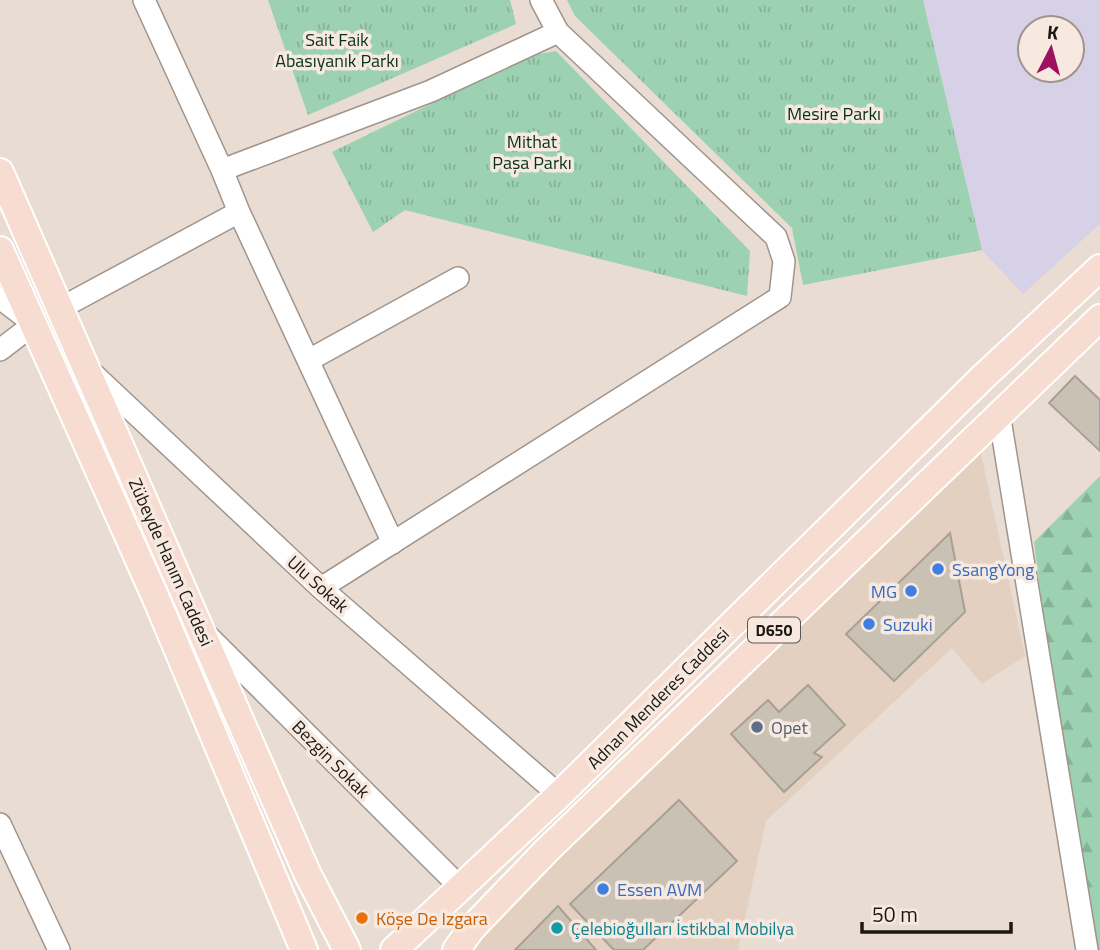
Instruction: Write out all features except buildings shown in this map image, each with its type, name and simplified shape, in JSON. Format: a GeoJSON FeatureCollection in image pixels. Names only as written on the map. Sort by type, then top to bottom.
{"type":"FeatureCollection","features":[{"type":"Feature","properties":{"kind":"main road","name":"Zübeyde Hanım Caddesi"},"geometry":{"type":"LineString","coordinates":[[0,172],[308,875],[348,950]]}},
{"type":"Feature","properties":{"kind":"main road","name":"Zübeyde Hanım Caddesi"},"geometry":{"type":"LineString","coordinates":[[0,250],[155,596],[304,950]]}},
{"type":"Feature","properties":{"kind":"main road","name":"Adnan Menderes Caddesi"},"geometry":{"type":"LineString","coordinates":[[394,950],[559,795],[973,386],[1100,268]]}},
{"type":"Feature","properties":{"kind":"main road","name":"Adnan Menderes Caddesi"},"geometry":{"type":"LineString","coordinates":[[456,950],[472,928],[547,850],[1100,318]]}},
{"type":"Feature","properties":{"kind":"street"},"geometry":{"type":"LineString","coordinates":[[144,0],[393,543]]}},
{"type":"Feature","properties":{"kind":"street"},"geometry":{"type":"LineString","coordinates":[[321,588],[780,297],[784,261],[776,237],[558,32],[541,0]]}},
{"type":"Feature","properties":{"kind":"street"},"geometry":{"type":"LineString","coordinates":[[222,170],[431,91],[558,32]]}},
{"type":"Feature","properties":{"kind":"street"},"geometry":{"type":"LineString","coordinates":[[59,309],[239,212]]}},
{"type":"Feature","properties":{"kind":"street"},"geometry":{"type":"LineString","coordinates":[[309,360],[458,278]]}},
{"type":"Feature","properties":{"kind":"street"},"geometry":{"type":"LineString","coordinates":[[0,298],[34,324],[0,350]]}},
{"type":"Feature","properties":{"kind":"street","name":"Ulu Sokak"},"geometry":{"type":"LineString","coordinates":[[85,365],[321,588],[559,795]]}},
{"type":"Feature","properties":{"kind":"street"},"geometry":{"type":"LineString","coordinates":[[999,413],[1087,950]]}},
{"type":"Feature","properties":{"kind":"street","name":"Bezgin Sokak"},"geometry":{"type":"LineString","coordinates":[[201,629],[461,888]]}},
{"type":"Feature","properties":{"kind":"street"},"geometry":{"type":"LineString","coordinates":[[0,824],[57,949]]}},
{"type":"Feature","properties":{"kind":"shaded area"},"geometry":{"type":"Polygon","coordinates":[[[923,0],[1100,0],[1100,224],[1023,294],[982,250],[923,0]]]}},
{"type":"Feature","properties":{"kind":"shaded area"},"geometry":{"type":"Polygon","coordinates":[[[980,449],[1025,656],[982,684],[952,648],[766,821],[738,950],[463,950],[492,905],[980,449]]]}},
{"type":"Feature","properties":{"kind":"green space","name":"Sait Faik Abasıyanık Parkı"},"geometry":{"type":"Polygon","coordinates":[[[268,0],[510,0],[516,24],[308,115],[268,0]]]}},
{"type":"Feature","properties":{"kind":"green space","name":"Mesire Parkı"},"geometry":{"type":"Polygon","coordinates":[[[567,0],[923,0],[982,250],[803,285],[792,228],[575,16],[567,0]]]}},
{"type":"Feature","properties":{"kind":"green space","name":"Mithat Paşa Parkı"},"geometry":{"type":"Polygon","coordinates":[[[556,51],[750,251],[747,296],[405,210],[373,232],[332,152],[522,57],[556,51]]]}},
{"type":"Feature","properties":{"kind":"green space"},"geometry":{"type":"Polygon","coordinates":[[[1100,476],[1100,950],[1090,950],[1078,892],[1034,542],[1100,476]]]}},
{"type":"Feature","properties":{"kind":"place","name":"SsangYong"},"geometry":{"type":"Point","coordinates":[938,569]}},
{"type":"Feature","properties":{"kind":"place","name":"MG"},"geometry":{"type":"Point","coordinates":[911,591]}},
{"type":"Feature","properties":{"kind":"place","name":"Suzuki"},"geometry":{"type":"Point","coordinates":[869,624]}},
{"type":"Feature","properties":{"kind":"place","name":"Opet"},"geometry":{"type":"Point","coordinates":[757,727]}},
{"type":"Feature","properties":{"kind":"place","name":"Essen AVM"},"geometry":{"type":"Point","coordinates":[603,889]}},
{"type":"Feature","properties":{"kind":"place","name":"Köşe De Izgara"},"geometry":{"type":"Point","coordinates":[362,918]}},
{"type":"Feature","properties":{"kind":"place","name":"Çelebioğulları İstikbal Mobilya"},"geometry":{"type":"Point","coordinates":[557,928]}}]}
